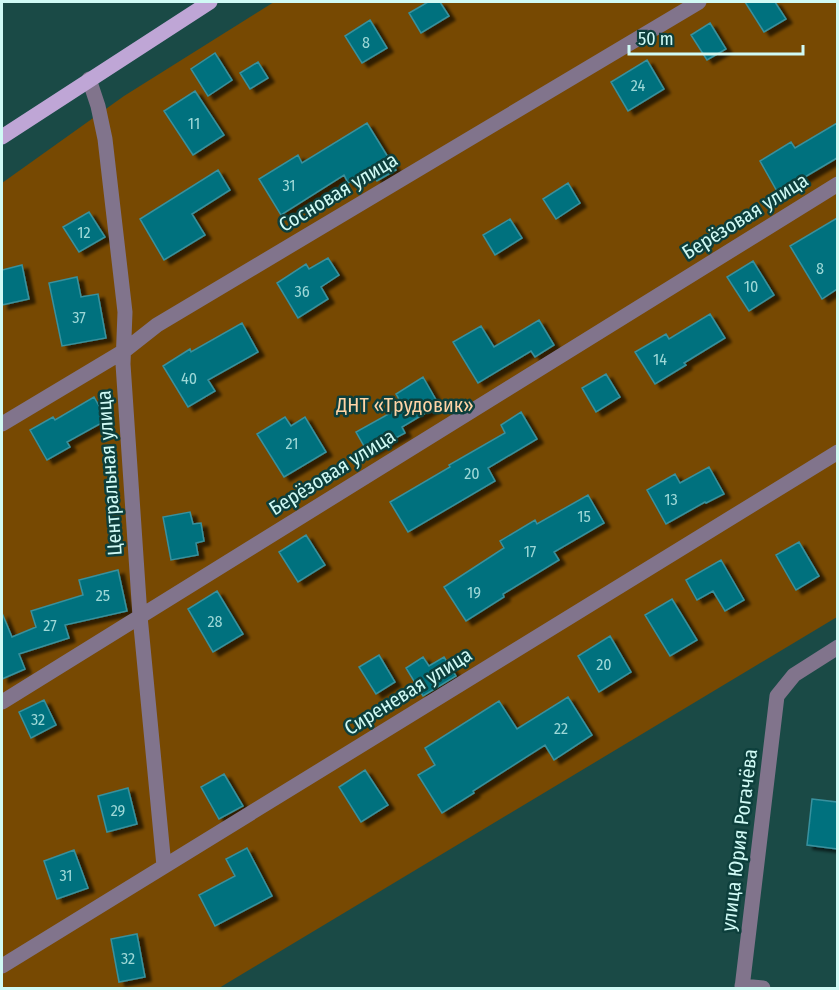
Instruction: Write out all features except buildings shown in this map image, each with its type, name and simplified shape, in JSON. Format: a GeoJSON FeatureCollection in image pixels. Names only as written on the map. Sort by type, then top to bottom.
{"type":"FeatureCollection","features":[{"type":"Feature","properties":{"kind":"main road"},"geometry":{"type":"LineString","coordinates":[[2,137],[210,2]]}},
{"type":"Feature","properties":{"kind":"street","name":"Сосновая улица"},"geometry":{"type":"LineString","coordinates":[[2,424],[124,351],[157,325],[699,2]]}},
{"type":"Feature","properties":{"kind":"street","name":"Центральная улица"},"geometry":{"type":"LineString","coordinates":[[89,79],[105,139],[125,312],[123,364],[140,616],[164,866]]}},
{"type":"Feature","properties":{"kind":"street","name":"Берёзовая улица"},"geometry":{"type":"LineString","coordinates":[[2,702],[837,184]]}},
{"type":"Feature","properties":{"kind":"street","name":"Сиреневая улица"},"geometry":{"type":"LineString","coordinates":[[2,966],[837,452]]}},
{"type":"Feature","properties":{"kind":"street","name":"улица Юрия Рогачёва"},"geometry":{"type":"LineString","coordinates":[[742,987],[777,696],[794,675],[837,647]]}},
{"type":"Feature","properties":{"kind":"street"},"geometry":{"type":"LineString","coordinates":[[742,987],[763,988]]}},
{"type":"Feature","properties":{"kind":"green space","name":"ДНТ «Трудовик»"},"geometry":{"type":"Polygon","coordinates":[[[274,2],[837,2],[837,617],[219,988],[2,988],[2,183],[124,96],[274,2]]]}}]}
